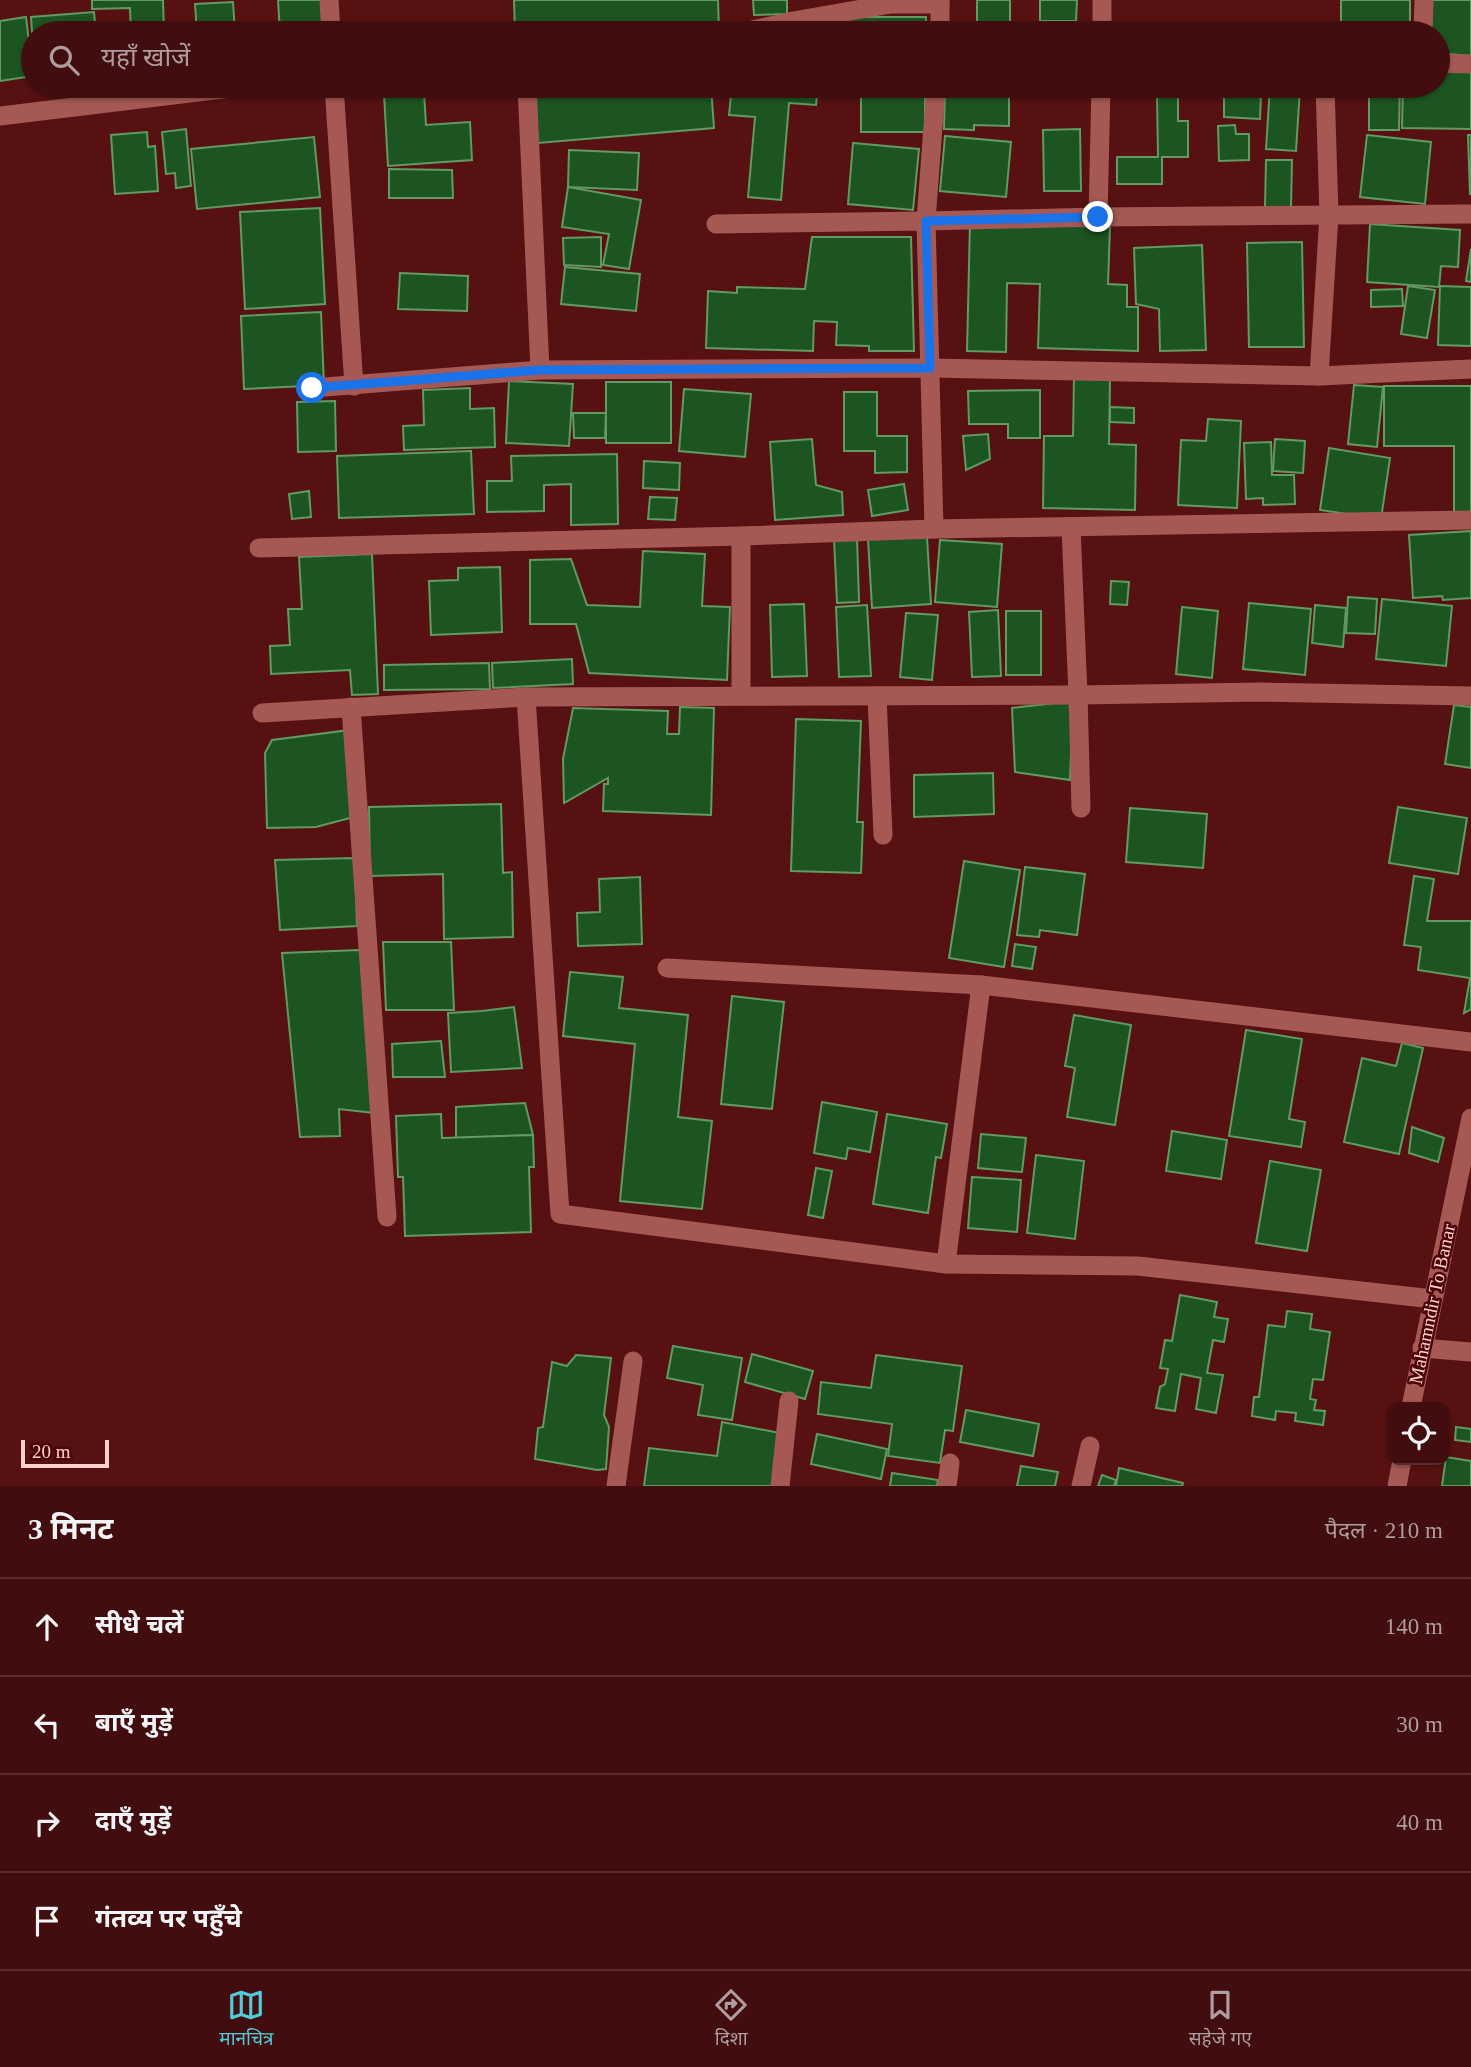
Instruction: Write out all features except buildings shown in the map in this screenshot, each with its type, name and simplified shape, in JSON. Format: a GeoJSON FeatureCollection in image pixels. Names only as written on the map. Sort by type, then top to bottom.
{"type":"FeatureCollection","features":[{"type":"Feature","properties":{"kind":"street"},"geometry":{"type":"LineString","coordinates":[[329,0],[330,21]]}},
{"type":"Feature","properties":{"kind":"street"},"geometry":{"type":"LineString","coordinates":[[1102,0],[1102,21]]}},
{"type":"Feature","properties":{"kind":"street"},"geometry":{"type":"LineString","coordinates":[[1423,21],[1424,0]]}},
{"type":"Feature","properties":{"kind":"street"},"geometry":{"type":"LineString","coordinates":[[793,21],[891,4],[940,2],[940,21]]}},
{"type":"Feature","properties":{"kind":"street"},"geometry":{"type":"LineString","coordinates":[[1450,63],[1471,64]]}},
{"type":"Feature","properties":{"kind":"street"},"geometry":{"type":"LineString","coordinates":[[0,116],[148,98]]}},
{"type":"Feature","properties":{"kind":"street"},"geometry":{"type":"LineString","coordinates":[[335,98],[354,386]]}},
{"type":"Feature","properties":{"kind":"street"},"geometry":{"type":"LineString","coordinates":[[528,98],[540,370]]}},
{"type":"Feature","properties":{"kind":"street"},"geometry":{"type":"LineString","coordinates":[[934,529],[926,221],[935,98]]}},
{"type":"Feature","properties":{"kind":"street"},"geometry":{"type":"LineString","coordinates":[[1098,217],[1101,98]]}},
{"type":"Feature","properties":{"kind":"street"},"geometry":{"type":"LineString","coordinates":[[1319,376],[1329,215],[1325,98]]}},
{"type":"Feature","properties":{"kind":"street"},"geometry":{"type":"LineString","coordinates":[[716,224],[1471,214]]}},
{"type":"Feature","properties":{"kind":"street"},"geometry":{"type":"LineString","coordinates":[[312,388],[540,370],[930,368],[1319,376],[1471,369]]}},
{"type":"Feature","properties":{"kind":"street"},"geometry":{"type":"LineString","coordinates":[[260,548],[934,529],[1471,520]]}},
{"type":"Feature","properties":{"kind":"street"},"geometry":{"type":"LineString","coordinates":[[1071,527],[1081,808]]}},
{"type":"Feature","properties":{"kind":"street"},"geometry":{"type":"LineString","coordinates":[[741,536],[741,696]]}},
{"type":"Feature","properties":{"kind":"street"},"geometry":{"type":"LineString","coordinates":[[262,713],[526,696],[1261,692],[1471,696]]}},
{"type":"Feature","properties":{"kind":"street"},"geometry":{"type":"LineString","coordinates":[[526,696],[560,1214],[946,1264],[1138,1266],[1433,1299]]}},
{"type":"Feature","properties":{"kind":"street"},"geometry":{"type":"LineString","coordinates":[[877,696],[883,835]]}},
{"type":"Feature","properties":{"kind":"street"},"geometry":{"type":"LineString","coordinates":[[351,707],[387,1217]]}},
{"type":"Feature","properties":{"kind":"street"},"geometry":{"type":"LineString","coordinates":[[667,968],[981,985],[1471,1042]]}},
{"type":"Feature","properties":{"kind":"street"},"geometry":{"type":"LineString","coordinates":[[946,1264],[981,985]]}},
{"type":"Feature","properties":{"kind":"street","name":"Mahamndir To Banar"},"geometry":{"type":"LineString","coordinates":[[1411,1402],[1433,1299],[1463,1192],[1471,1118]]}},
{"type":"Feature","properties":{"kind":"street"},"geometry":{"type":"LineString","coordinates":[[1422,1348],[1471,1352]]}},
{"type":"Feature","properties":{"kind":"street"},"geometry":{"type":"LineString","coordinates":[[616,1486],[633,1361]]}},
{"type":"Feature","properties":{"kind":"street"},"geometry":{"type":"LineString","coordinates":[[780,1486],[789,1401]]}},
{"type":"Feature","properties":{"kind":"street"},"geometry":{"type":"LineString","coordinates":[[1081,1486],[1090,1446]]}},
{"type":"Feature","properties":{"kind":"street"},"geometry":{"type":"LineString","coordinates":[[947,1486],[950,1463]]}},
{"type":"Feature","properties":{"kind":"street"},"geometry":{"type":"LineString","coordinates":[[1397,1486],[1401,1465]]}},
{"type":"Feature","properties":{"kind":"route"},"geometry":{"type":"LineString","coordinates":[[312,388],[540,370],[930,368],[926,221],[1098,217]]}}]}
